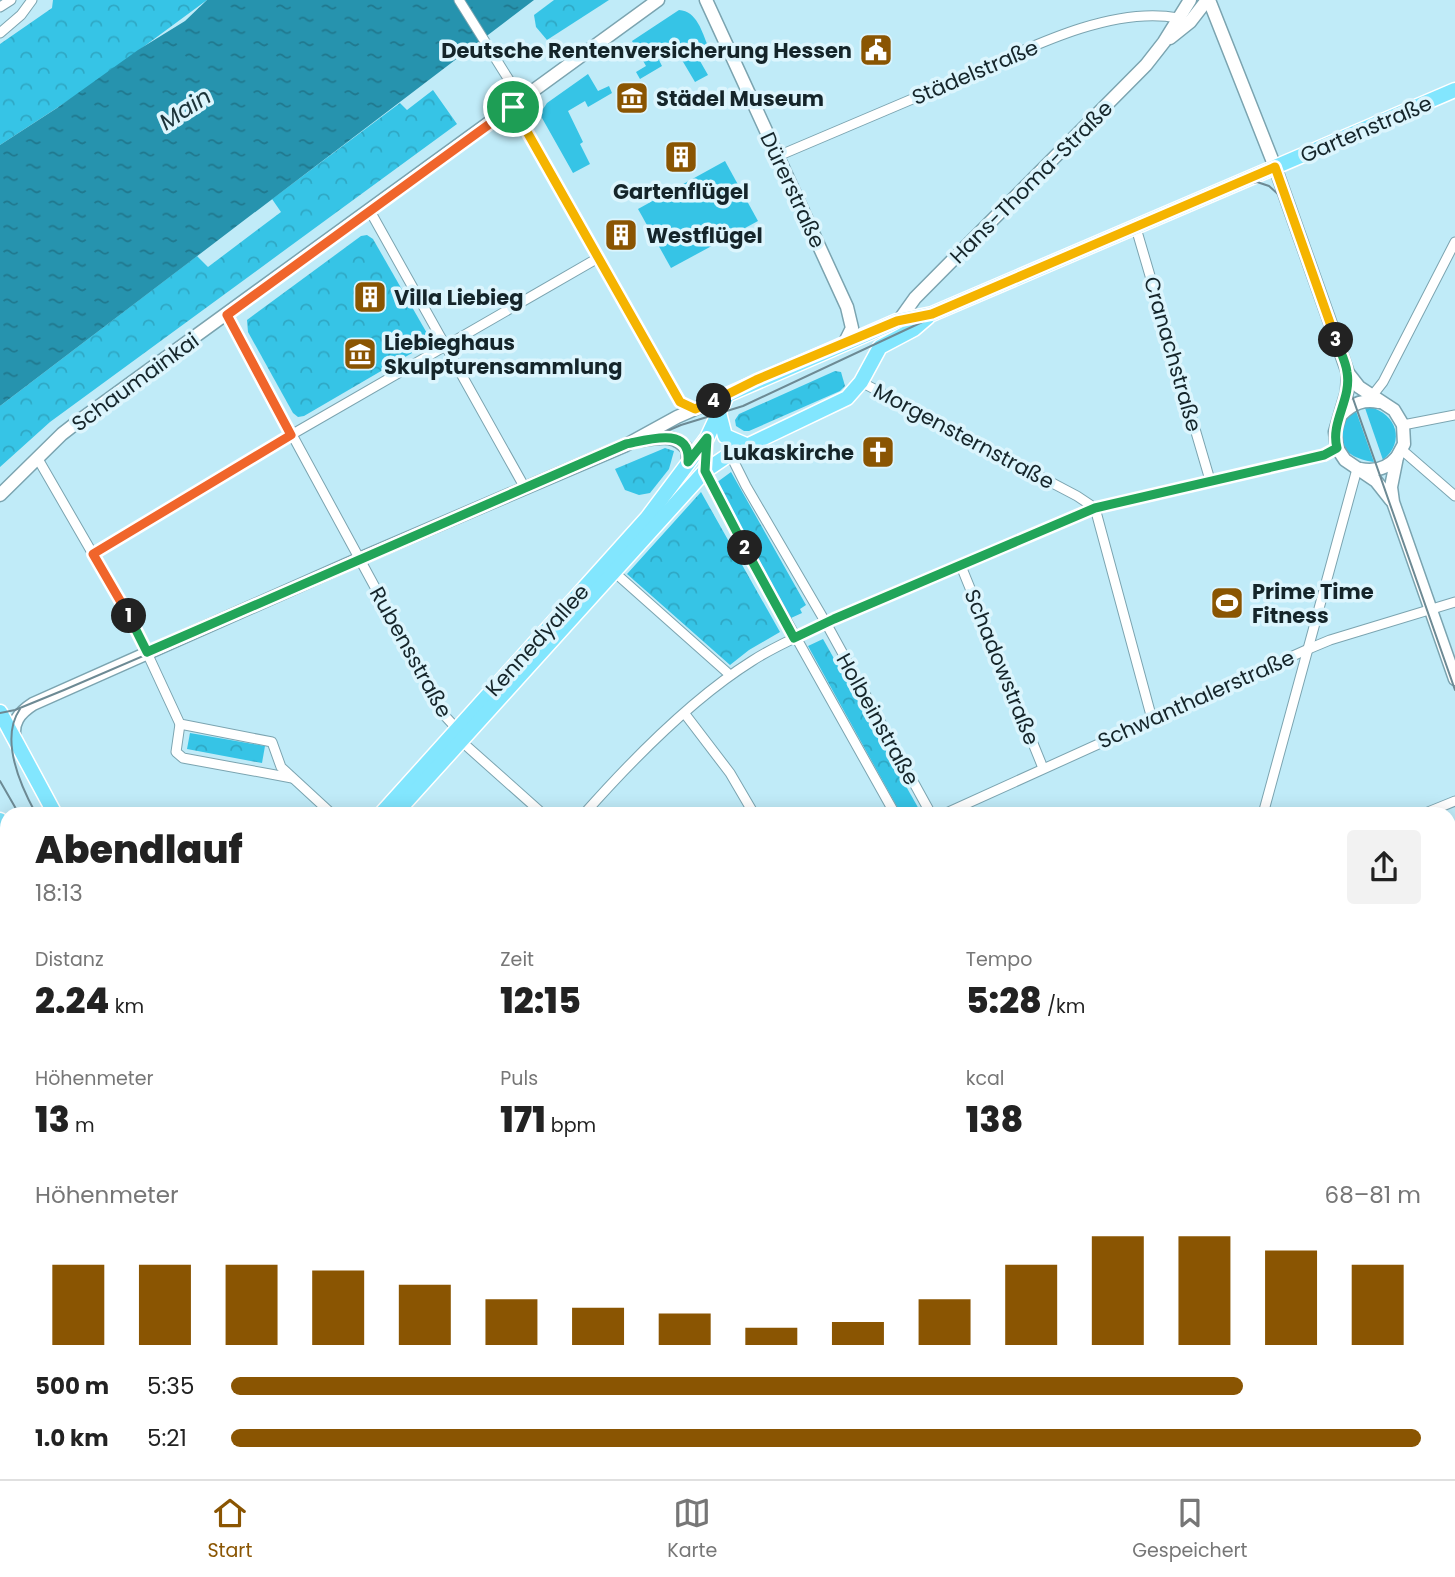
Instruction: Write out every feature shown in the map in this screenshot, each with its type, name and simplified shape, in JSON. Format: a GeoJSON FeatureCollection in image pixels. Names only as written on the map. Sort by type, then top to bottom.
{"type":"FeatureCollection","features":[{"type":"Feature","properties":{"kind":"main road","name":"Gartenstraße"},"geometry":{"type":"LineString","coordinates":[[722,405],[845,342],[897,321],[930,316],[1455,90]]}},
{"type":"Feature","properties":{"kind":"main road","name":"Gartenstraße"},"geometry":{"type":"LineString","coordinates":[[880,347],[914,329],[930,316]]}},
{"type":"Feature","properties":{"kind":"main road"},"geometry":{"type":"LineString","coordinates":[[845,342],[864,346],[866,349],[861,382]]}},
{"type":"Feature","properties":{"kind":"main road"},"geometry":{"type":"LineString","coordinates":[[705,471],[746,445],[838,404],[854,392],[880,347]]}},
{"type":"Feature","properties":{"kind":"main road"},"geometry":{"type":"LineString","coordinates":[[722,405],[725,436],[746,445]]}},
{"type":"Feature","properties":{"kind":"main road"},"geometry":{"type":"LineString","coordinates":[[688,462],[707,438],[722,405]]}},
{"type":"Feature","properties":{"kind":"main road","name":"Kennedyallee"},"geometry":{"type":"LineString","coordinates":[[401,807],[459,735],[647,518],[688,462]]}},
{"type":"Feature","properties":{"kind":"main road","name":"Kennedyallee"},"geometry":{"type":"LineString","coordinates":[[389,807],[705,471]]}},
{"type":"Feature","properties":{"kind":"main road"},"geometry":{"type":"LineString","coordinates":[[0,712],[51,807]]}},
{"type":"Feature","properties":{"kind":"street"},"geometry":{"type":"LineString","coordinates":[[0,7],[10,0]]}},
{"type":"Feature","properties":{"kind":"street"},"geometry":{"type":"LineString","coordinates":[[459,0],[509,80]]}},
{"type":"Feature","properties":{"kind":"street","name":"Schaumainkai"},"geometry":{"type":"LineString","coordinates":[[0,495],[62,434],[655,3],[671,0]]}},
{"type":"Feature","properties":{"kind":"street","name":"Dürerstraße"},"geometry":{"type":"LineString","coordinates":[[706,0],[847,307],[852,328],[845,342]]}},
{"type":"Feature","properties":{"kind":"street","name":"Hans-Thoma-Straße"},"geometry":{"type":"LineString","coordinates":[[880,347],[915,298],[1146,65],[1164,42],[1189,0]]}},
{"type":"Feature","properties":{"kind":"street"},"geometry":{"type":"LineString","coordinates":[[1208,0],[1275,167],[1348,373],[1359,387],[1398,415],[1404,425],[1405,438],[1391,487],[1393,502],[1455,679]]}},
{"type":"Feature","properties":{"kind":"street","name":"Hans-Thoma-Straße"},"geometry":{"type":"LineString","coordinates":[[1164,42],[1190,22],[1208,0]]}},
{"type":"Feature","properties":{"kind":"street"},"geometry":{"type":"LineString","coordinates":[[0,33],[21,15],[30,1]]}},
{"type":"Feature","properties":{"kind":"street","name":"Städelstraße"},"geometry":{"type":"LineString","coordinates":[[778,156],[1086,26],[1162,15],[1178,18]]}},
{"type":"Feature","properties":{"kind":"street"},"geometry":{"type":"LineString","coordinates":[[513,107],[680,402],[695,409]]}},
{"type":"Feature","properties":{"kind":"street"},"geometry":{"type":"LineString","coordinates":[[370,211],[525,488]]}},
{"type":"Feature","properties":{"kind":"street","name":"Cranachstraße"},"geometry":{"type":"LineString","coordinates":[[1136,228],[1210,480]]}},
{"type":"Feature","properties":{"kind":"street"},"geometry":{"type":"LineString","coordinates":[[1372,396],[1383,383],[1455,242]]}},
{"type":"Feature","properties":{"kind":"street"},"geometry":{"type":"LineString","coordinates":[[93,554],[291,435],[598,258]]}},
{"type":"Feature","properties":{"kind":"street","name":"Rubensstraße"},"geometry":{"type":"LineString","coordinates":[[227,315],[445,716],[459,735],[536,807]]}},
{"type":"Feature","properties":{"kind":"street"},"geometry":{"type":"LineString","coordinates":[[1348,373],[1347,392],[1335,432],[1337,448],[1354,467],[1376,481],[1393,502]]}},
{"type":"Feature","properties":{"kind":"street","name":"Morgensternstraße"},"geometry":{"type":"LineString","coordinates":[[861,382],[1095,508]]}},
{"type":"Feature","properties":{"kind":"street"},"geometry":{"type":"LineString","coordinates":[[1340,417],[1360,401],[1370,400],[1385,404]]}},
{"type":"Feature","properties":{"kind":"street","name":"Gartenstraße"},"geometry":{"type":"LineString","coordinates":[[16,744],[14,727],[25,709],[147,652],[626,444],[695,409],[722,405]]}},
{"type":"Feature","properties":{"kind":"street"},"geometry":{"type":"LineString","coordinates":[[1404,425],[1455,415]]}},
{"type":"Feature","properties":{"kind":"street","name":"Gartenstraße"},"geometry":{"type":"LineString","coordinates":[[626,444],[670,437],[682,442],[688,450],[688,462]]}},
{"type":"Feature","properties":{"kind":"street"},"geometry":{"type":"LineString","coordinates":[[705,471],[707,438]]}},
{"type":"Feature","properties":{"kind":"street"},"geometry":{"type":"LineString","coordinates":[[591,807],[635,760],[730,676],[753,660],[825,623],[1095,508],[1324,455],[1337,448]]}},
{"type":"Feature","properties":{"kind":"street"},"geometry":{"type":"LineString","coordinates":[[1354,467],[1378,470],[1388,466],[1400,453]]}},
{"type":"Feature","properties":{"kind":"street"},"geometry":{"type":"LineString","coordinates":[[1400,453],[1455,496]]}},
{"type":"Feature","properties":{"kind":"street","name":"Holbeinstraße"},"geometry":{"type":"LineString","coordinates":[[730,454],[926,807]]}},
{"type":"Feature","properties":{"kind":"street"},"geometry":{"type":"LineString","coordinates":[[38,459],[147,652],[180,724],[176,752],[183,758],[294,779]]}},
{"type":"Feature","properties":{"kind":"street"},"geometry":{"type":"LineString","coordinates":[[1264,807],[1354,467]]}},
{"type":"Feature","properties":{"kind":"street","name":"Holbeinstraße"},"geometry":{"type":"LineString","coordinates":[[705,471],[794,638],[891,807]]}},
{"type":"Feature","properties":{"kind":"street"},"geometry":{"type":"LineString","coordinates":[[1095,508],[1152,719]]}},
{"type":"Feature","properties":{"kind":"street","name":"Schadowstraße"},"geometry":{"type":"LineString","coordinates":[[961,566],[1043,768]]}},
{"type":"Feature","properties":{"kind":"street"},"geometry":{"type":"LineString","coordinates":[[613,571],[730,676]]}},
{"type":"Feature","properties":{"kind":"street","name":"Schwanthalerstraße"},"geometry":{"type":"LineString","coordinates":[[959,807],[1330,640],[1455,602]]}},
{"type":"Feature","properties":{"kind":"street"},"geometry":{"type":"LineString","coordinates":[[685,714],[716,752],[750,807]]}},
{"type":"Feature","properties":{"kind":"street"},"geometry":{"type":"LineString","coordinates":[[180,724],[269,740],[275,744],[281,767],[324,807]]}},
{"type":"Feature","properties":{"kind":"green space"},"geometry":{"type":"Polygon","coordinates":[[[53,0],[207,0],[89,87],[0,145],[0,44],[52,8],[53,0]]]}},
{"type":"Feature","properties":{"kind":"green space"},"geometry":{"type":"Polygon","coordinates":[[[554,0],[609,0],[547,40],[536,27],[534,15],[554,0]]]}},
{"type":"Feature","properties":{"kind":"green space"},"geometry":{"type":"Polygon","coordinates":[[[679,10],[695,18],[701,29],[708,46],[696,54],[708,75],[695,82],[676,50],[659,60],[662,66],[640,79],[636,72],[646,66],[632,41],[679,10]]]}},
{"type":"Feature","properties":{"kind":"green space"},"geometry":{"type":"Polygon","coordinates":[[[588,74],[598,91],[609,86],[612,93],[588,107],[585,101],[568,111],[590,164],[573,173],[541,112],[547,103],[588,74]]]}},
{"type":"Feature","properties":{"kind":"green space"},"geometry":{"type":"Polygon","coordinates":[[[433,90],[457,124],[50,422],[0,467],[0,406],[197,256],[208,267],[281,212],[272,199],[400,103],[407,110],[433,90]]]}},
{"type":"Feature","properties":{"kind":"green space"},"geometry":{"type":"Polygon","coordinates":[[[725,161],[758,221],[671,268],[638,209],[725,161]]]}},
{"type":"Feature","properties":{"kind":"green space"},"geometry":{"type":"Polygon","coordinates":[[[367,235],[373,239],[428,335],[428,340],[424,346],[298,417],[293,413],[248,332],[247,320],[361,236],[367,235]]]}},
{"type":"Feature","properties":{"kind":"green space"},"geometry":{"type":"Polygon","coordinates":[[[835,371],[841,372],[845,386],[840,391],[749,431],[736,426],[735,420],[739,414],[835,371]]]}},
{"type":"Feature","properties":{"kind":"green space"},"geometry":{"type":"Polygon","coordinates":[[[1370,407],[1386,416],[1395,429],[1394,445],[1383,460],[1365,408],[1370,407]]]}},
{"type":"Feature","properties":{"kind":"green space"},"geometry":{"type":"Polygon","coordinates":[[[1356,411],[1374,462],[1352,455],[1340,442],[1341,427],[1356,411]]]}},
{"type":"Feature","properties":{"kind":"green space"},"geometry":{"type":"Polygon","coordinates":[[[665,448],[674,451],[669,469],[650,493],[639,495],[625,490],[615,469],[665,448]]]}},
{"type":"Feature","properties":{"kind":"green space"},"geometry":{"type":"Polygon","coordinates":[[[731,472],[806,605],[800,609],[802,613],[791,618],[716,483],[731,472]]]}},
{"type":"Feature","properties":{"kind":"green space"},"geometry":{"type":"Polygon","coordinates":[[[701,492],[780,632],[730,665],[627,574],[701,492]]]}},
{"type":"Feature","properties":{"kind":"green space"},"geometry":{"type":"Polygon","coordinates":[[[823,639],[918,807],[897,807],[808,646],[823,639]]]}},
{"type":"Feature","properties":{"kind":"green space"},"geometry":{"type":"Polygon","coordinates":[[[190,733],[265,746],[262,763],[187,749],[190,733]]]}},
{"type":"Feature","properties":{"kind":"water","name":"Main"},"geometry":{"type":"Polygon","coordinates":[[[207,0],[534,0],[0,406],[0,145],[185,21],[207,0]]]}},
{"type":"Feature","properties":{"kind":"tram line"},"geometry":{"type":"LineString","coordinates":[[0,713],[15,710],[64,690],[681,425],[743,406],[933,317],[1243,185],[1257,182],[1269,186],[1279,195],[1286,207],[1455,690]]}},
{"type":"Feature","properties":{"kind":"tram line"},"geometry":{"type":"LineString","coordinates":[[20,709],[14,721],[12,747],[18,775],[33,807]]}},
{"type":"Feature","properties":{"kind":"tram line"},"geometry":{"type":"LineString","coordinates":[[0,781],[15,807]]}},
{"type":"Feature","properties":{"kind":"place","name":"Deutsche Rentenversicherung Hessen"},"geometry":{"type":"Point","coordinates":[876,50]}},
{"type":"Feature","properties":{"kind":"place","name":"Städel Museum"},"geometry":{"type":"Point","coordinates":[632,98]}},
{"type":"Feature","properties":{"kind":"place","name":"Gartenflügel"},"geometry":{"type":"Point","coordinates":[681,157]}},
{"type":"Feature","properties":{"kind":"place","name":"Westflügel"},"geometry":{"type":"Point","coordinates":[621,235]}},
{"type":"Feature","properties":{"kind":"place","name":"Villa Liebieg"},"geometry":{"type":"Point","coordinates":[370,297]}},
{"type":"Feature","properties":{"kind":"place","name":"Liebieghaus Skulpturensammlung"},"geometry":{"type":"Point","coordinates":[360,354]}},
{"type":"Feature","properties":{"kind":"place","name":"Lukaskirche"},"geometry":{"type":"Point","coordinates":[878,452]}},
{"type":"Feature","properties":{"kind":"place","name":"Prime Time Fitness"},"geometry":{"type":"Point","coordinates":[1227,603]}},
{"type":"Feature","properties":{"kind":"route"},"geometry":{"type":"LineString","coordinates":[[513,107],[680,402],[695,409],[897,321],[930,316],[1275,167],[1348,373],[1344,406],[1336,425],[1337,448],[1324,455],[1095,508],[794,638],[711,485],[705,471],[707,438],[688,462],[688,450],[682,442],[670,437],[656,438],[626,444],[147,652],[93,554],[291,435],[227,315],[513,107]]}}]}
